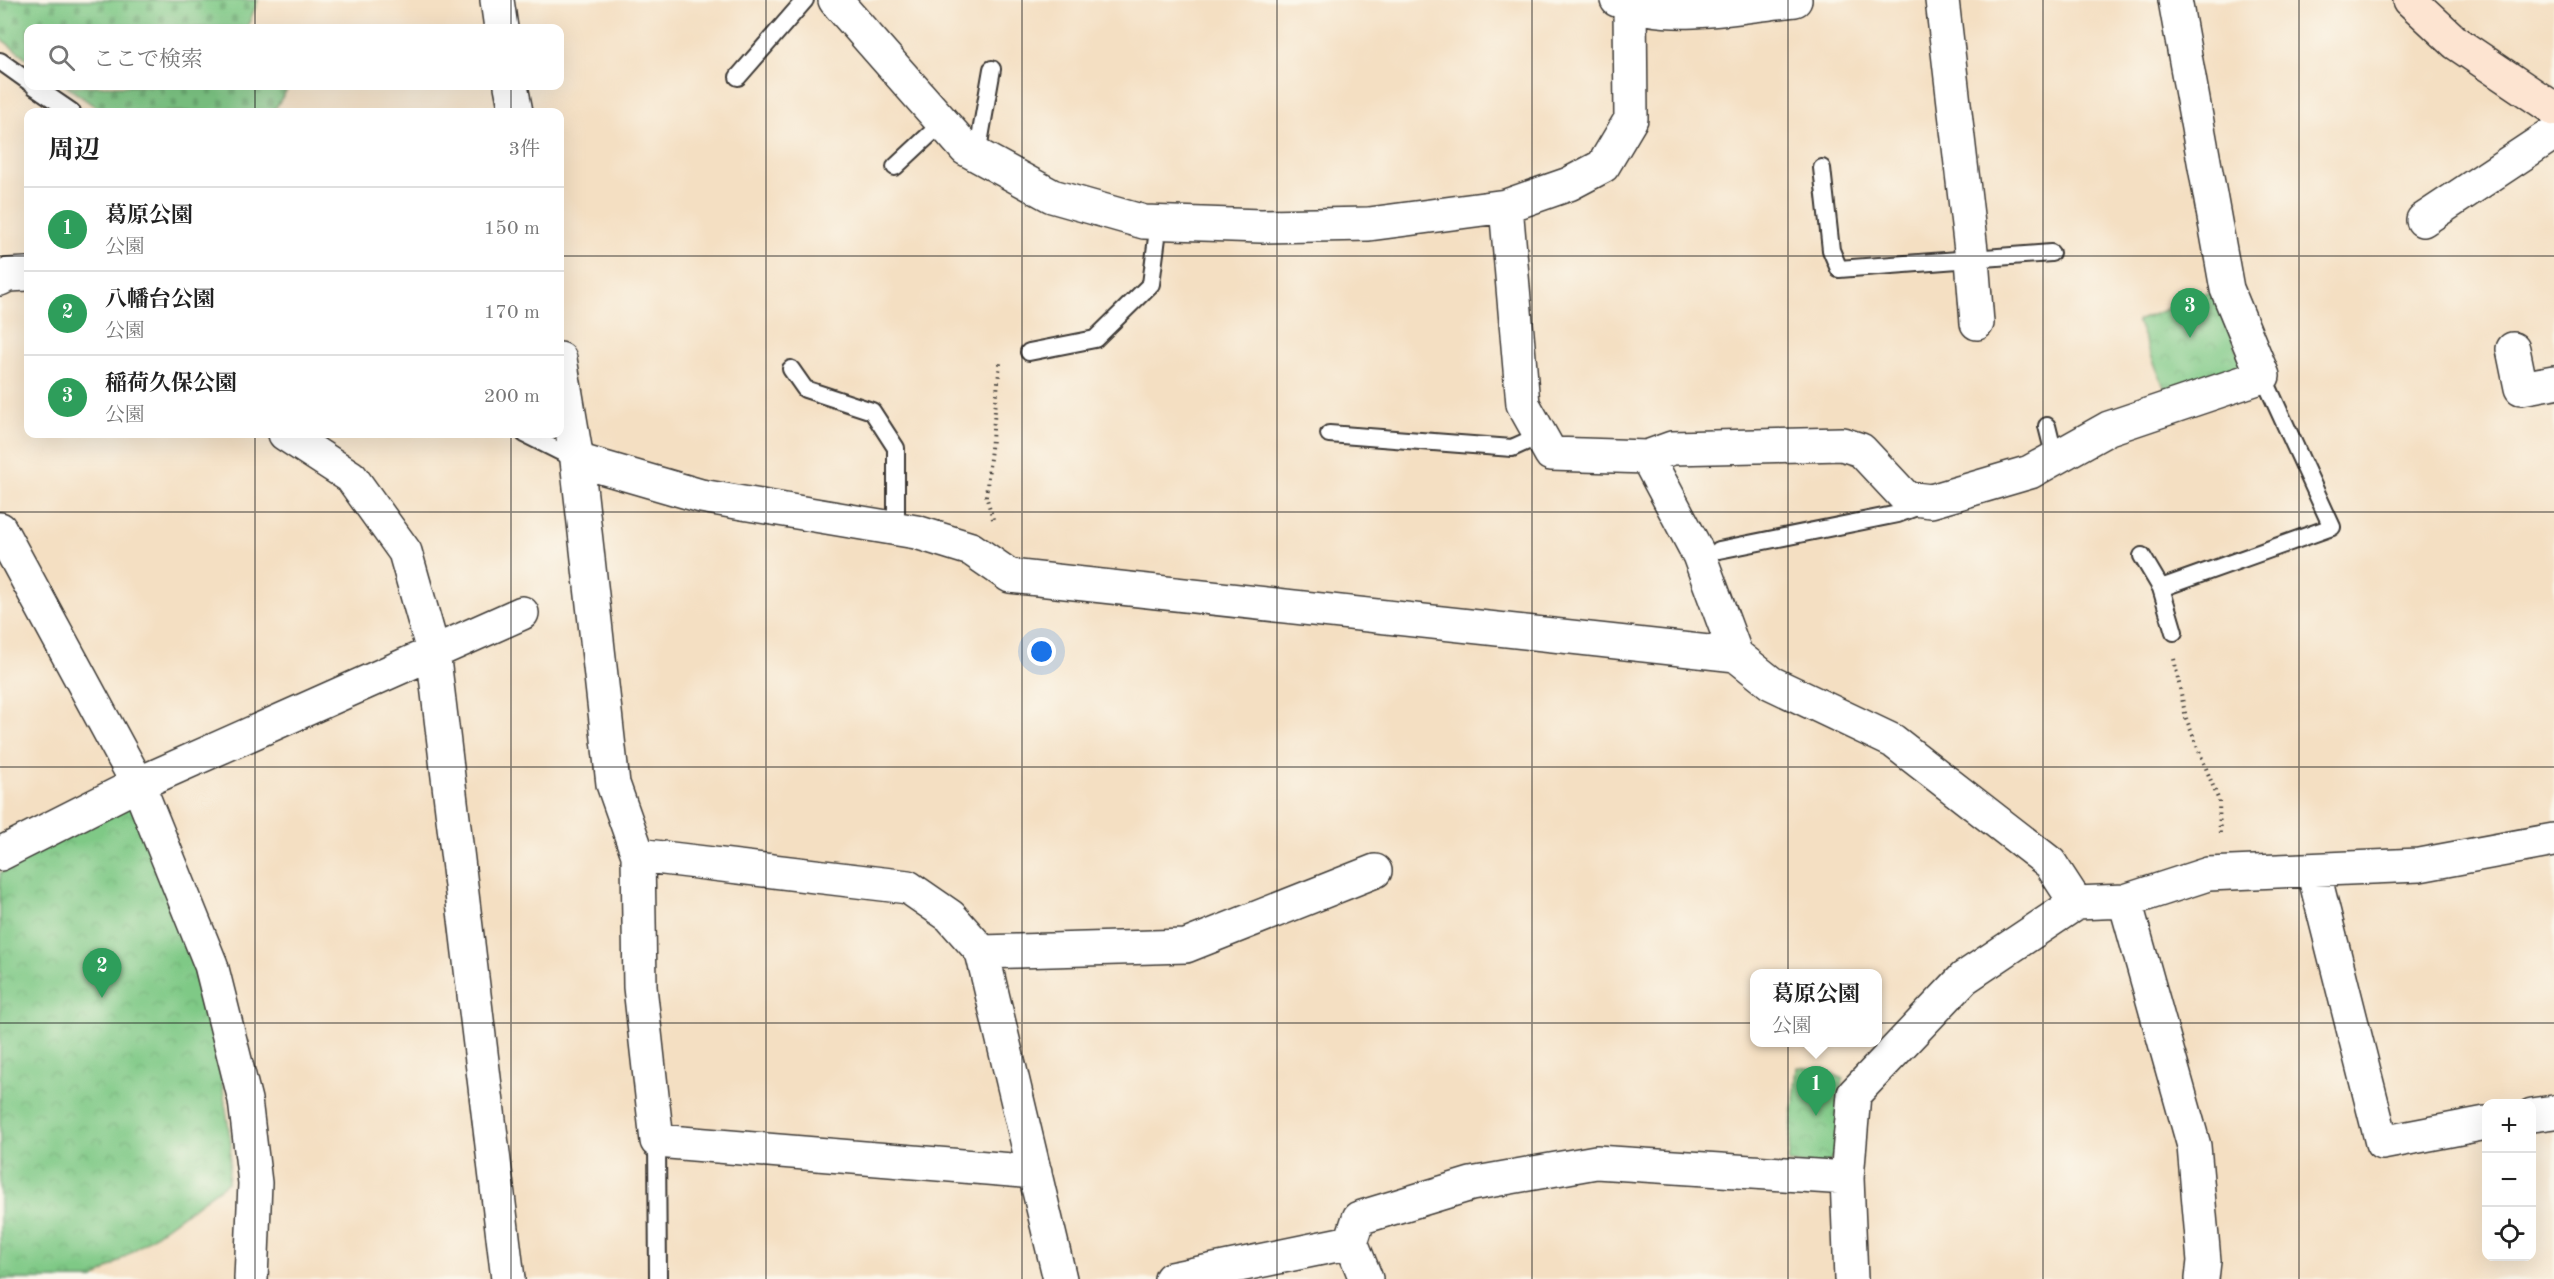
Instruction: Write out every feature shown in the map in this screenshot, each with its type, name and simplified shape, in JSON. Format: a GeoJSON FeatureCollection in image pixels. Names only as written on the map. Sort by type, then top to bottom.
{"type":"FeatureCollection","features":[{"type":"Feature","properties":{"kind":"street"},"geometry":{"type":"LineString","coordinates":[[497,0],[500,24]]}},
{"type":"Feature","properties":{"kind":"street"},"geometry":{"type":"LineString","coordinates":[[835,0],[966,149],[1052,196],[1144,222],[1261,226],[1369,224],[1506,206],[1569,184],[1603,166],[1631,119],[1624,2],[1671,11],[1729,4],[1795,0]]}},
{"type":"Feature","properties":{"kind":"street"},"geometry":{"type":"LineString","coordinates":[[1942,0],[1972,259],[1977,323]]}},
{"type":"Feature","properties":{"kind":"street"},"geometry":{"type":"LineString","coordinates":[[1506,206],[1523,404],[1551,454],[1647,457],[1672,448],[1842,444],[1861,450],[1906,498],[1931,501],[2030,472],[2109,428],[2263,376],[2227,290],[2175,0]]}},
{"type":"Feature","properties":{"kind":"street"},"geometry":{"type":"LineString","coordinates":[[2410,0],[2456,43],[2554,109]]}},
{"type":"Feature","properties":{"kind":"street"},"geometry":{"type":"LineString","coordinates":[[512,90],[515,108]]}},
{"type":"Feature","properties":{"kind":"street"},"geometry":{"type":"LineString","coordinates":[[2423,220],[2554,133]]}},
{"type":"Feature","properties":{"kind":"street"},"geometry":{"type":"LineString","coordinates":[[0,279],[8,275],[24,274]]}},
{"type":"Feature","properties":{"kind":"street"},"geometry":{"type":"LineString","coordinates":[[2513,349],[2523,395],[2554,382]]}},
{"type":"Feature","properties":{"kind":"street"},"geometry":{"type":"LineString","coordinates":[[564,383],[577,460],[613,784],[638,855],[640,987],[657,1141],[1035,1172]]}},
{"type":"Feature","properties":{"kind":"street"},"geometry":{"type":"LineString","coordinates":[[291,438],[351,477],[405,552],[433,651],[508,1279]]}},
{"type":"Feature","properties":{"kind":"street"},"geometry":{"type":"LineString","coordinates":[[1647,457],[1699,555],[1737,655],[1771,683],[1893,741],[2050,863],[2076,903]]}},
{"type":"Feature","properties":{"kind":"street"},"geometry":{"type":"LineString","coordinates":[[577,460],[701,496],[896,529],[971,549],[1010,576],[1737,655]]}},
{"type":"Feature","properties":{"kind":"street"},"geometry":{"type":"LineString","coordinates":[[0,529],[10,573],[138,784],[211,965],[245,1100],[255,1183],[251,1279]]}},
{"type":"Feature","properties":{"kind":"street"},"geometry":{"type":"LineString","coordinates":[[0,854],[138,784],[522,613]]}},
{"type":"Feature","properties":{"kind":"street"},"geometry":{"type":"LineString","coordinates":[[1851,1279],[1847,1178],[1854,1094],[1964,978],[2076,903],[2126,901],[2208,874],[2419,865],[2554,840]]}},
{"type":"Feature","properties":{"kind":"street"},"geometry":{"type":"LineString","coordinates":[[638,855],[908,887],[950,916],[982,952],[1060,1279]]}},
{"type":"Feature","properties":{"kind":"street"},"geometry":{"type":"LineString","coordinates":[[2313,870],[2382,1143],[2482,1125]]}},
{"type":"Feature","properties":{"kind":"street"},"geometry":{"type":"LineString","coordinates":[[982,952],[1186,946],[1375,871]]}},
{"type":"Feature","properties":{"kind":"street"},"geometry":{"type":"LineString","coordinates":[[2126,901],[2194,1146],[2205,1261],[2202,1279]]}},
{"type":"Feature","properties":{"kind":"street"},"geometry":{"type":"LineString","coordinates":[[2536,1114],[2554,1112]]}},
{"type":"Feature","properties":{"kind":"street"},"geometry":{"type":"LineString","coordinates":[[1366,1279],[1352,1242],[1359,1218],[1471,1184],[1596,1162],[1847,1178]]}},
{"type":"Feature","properties":{"kind":"street"},"geometry":{"type":"LineString","coordinates":[[1171,1279],[1352,1242]]}},
{"type":"Feature","properties":{"kind":"lane"},"geometry":{"type":"LineString","coordinates":[[738,77],[805,0]]}},
{"type":"Feature","properties":{"kind":"lane"},"geometry":{"type":"LineString","coordinates":[[0,61],[24,78]]}},
{"type":"Feature","properties":{"kind":"lane"},"geometry":{"type":"LineString","coordinates":[[977,155],[992,69]]}},
{"type":"Feature","properties":{"kind":"lane"},"geometry":{"type":"LineString","coordinates":[[40,90],[66,108]]}},
{"type":"Feature","properties":{"kind":"lane"},"geometry":{"type":"LineString","coordinates":[[896,167],[942,123]]}},
{"type":"Feature","properties":{"kind":"lane"},"geometry":{"type":"LineString","coordinates":[[1822,168],[1831,250],[1839,269],[2051,253]]}},
{"type":"Feature","properties":{"kind":"lane"},"geometry":{"type":"LineString","coordinates":[[1029,352],[1095,339],[1151,284],[1159,222]]}},
{"type":"Feature","properties":{"kind":"lane"},"geometry":{"type":"LineString","coordinates":[[791,369],[805,388],[872,411],[896,448],[896,529]]}},
{"type":"Feature","properties":{"kind":"lane"},"geometry":{"type":"LineString","coordinates":[[2161,588],[2332,527],[2263,376]]}},
{"type":"Feature","properties":{"kind":"lane"},"geometry":{"type":"LineString","coordinates":[[2047,426],[2055,458]]}},
{"type":"Feature","properties":{"kind":"lane"},"geometry":{"type":"LineString","coordinates":[[1329,434],[1512,448],[1541,435]]}},
{"type":"Feature","properties":{"kind":"lane"},"geometry":{"type":"LineString","coordinates":[[533,438],[577,460]]}},
{"type":"Feature","properties":{"kind":"lane"},"geometry":{"type":"LineString","coordinates":[[1719,550],[1898,514],[1931,501]]}},
{"type":"Feature","properties":{"kind":"lane"},"geometry":{"type":"LineString","coordinates":[[2142,556],[2161,588],[2174,632]]}},
{"type":"Feature","properties":{"kind":"lane"},"geometry":{"type":"LineString","coordinates":[[657,1141],[658,1279]]}},
{"type":"Feature","properties":{"kind":"path"},"geometry":{"type":"LineString","coordinates":[[984,558],[997,531],[986,496],[1000,361],[1029,352]]}},
{"type":"Feature","properties":{"kind":"path"},"geometry":{"type":"LineString","coordinates":[[2174,632],[2171,648],[2186,718],[2219,801],[2222,873]]}},
{"type":"Feature","properties":{"kind":"green space"},"geometry":{"type":"Polygon","coordinates":[[[0,0],[258,0],[249,24],[24,24],[24,56],[0,38],[0,0]]]}},
{"type":"Feature","properties":{"kind":"green space"},"geometry":{"type":"Polygon","coordinates":[[[72,90],[287,90],[276,108],[97,108],[72,90]]]}},
{"type":"Feature","properties":{"kind":"green space"},"geometry":{"type":"Polygon","coordinates":[[[2215,290],[2243,365],[2168,397],[2137,321],[2215,290]]]}},
{"type":"Feature","properties":{"kind":"green space"},"geometry":{"type":"Polygon","coordinates":[[[120,805],[136,808],[192,949],[217,1048],[231,1144],[228,1182],[94,1279],[0,1279],[0,873],[120,805]]]}},
{"type":"Feature","properties":{"kind":"green space"},"geometry":{"type":"Polygon","coordinates":[[[1797,1067],[1823,1069],[1843,1079],[1838,1152],[1825,1166],[1788,1163],[1797,1067]]]}},
{"type":"Feature","properties":{"kind":"place","name":"稲荷久保公園"},"geometry":{"type":"Point","coordinates":[2190,338]}},
{"type":"Feature","properties":{"kind":"place","name":"八幡台公園"},"geometry":{"type":"Point","coordinates":[102,998]}},
{"type":"Feature","properties":{"kind":"place","name":"葛原公園"},"geometry":{"type":"Point","coordinates":[1816,1116]}}]}
